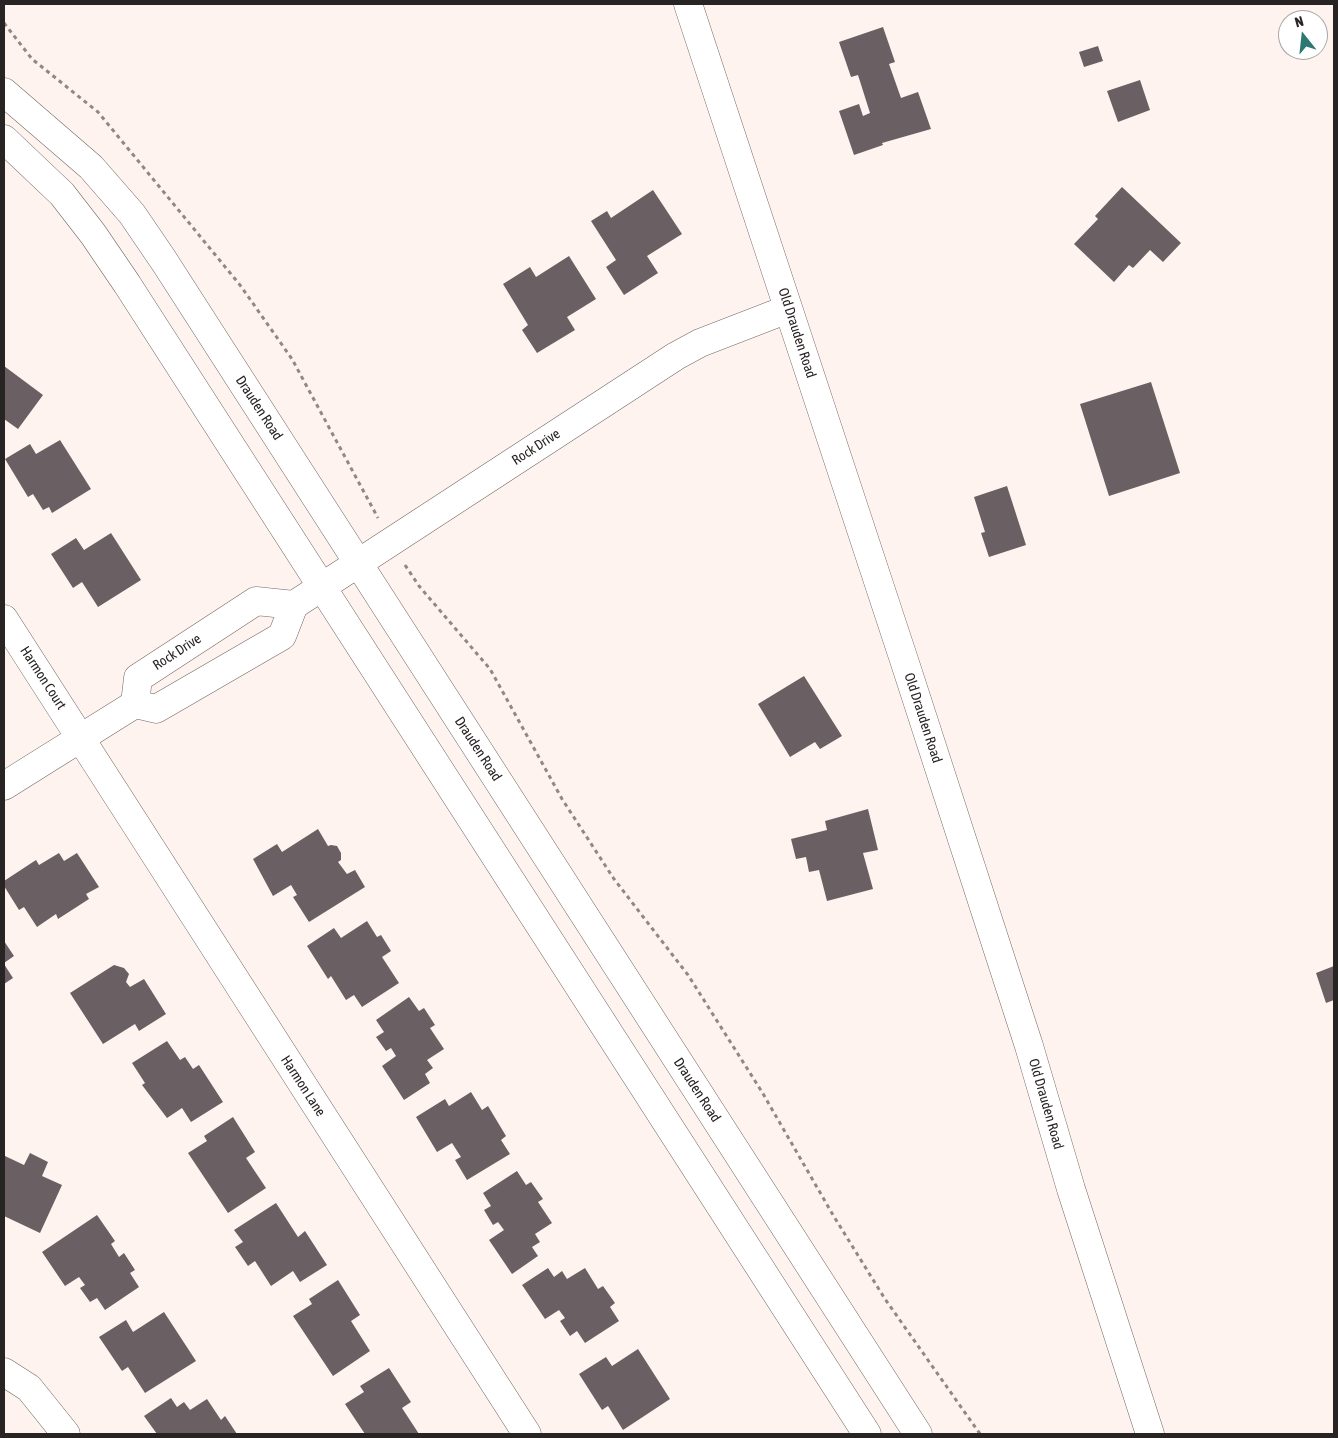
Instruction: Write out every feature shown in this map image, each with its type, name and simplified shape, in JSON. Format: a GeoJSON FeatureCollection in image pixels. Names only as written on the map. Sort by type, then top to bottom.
{"type":"FeatureCollection","features":[{"type":"Feature","properties":{"kind":"street","name":"Old Drauden Road"},"geometry":{"type":"LineString","coordinates":[[688,4],[854,505],[1029,1046],[1071,1189],[1150,1434]]}},
{"type":"Feature","properties":{"kind":"street","name":"Drauden Road"},"geometry":{"type":"LineString","coordinates":[[4,92],[91,167],[132,214],[359,562],[918,1434]]}},
{"type":"Feature","properties":{"kind":"street"},"geometry":{"type":"LineString","coordinates":[[4,139],[62,194],[93,234],[323,586],[867,1434]]}},
{"type":"Feature","properties":{"kind":"street","name":"Rock Drive"},"geometry":{"type":"LineString","coordinates":[[135,704],[138,678],[256,601],[294,605],[676,356],[700,343],[788,309]]}},
{"type":"Feature","properties":{"kind":"street"},"geometry":{"type":"LineString","coordinates":[[4,786],[135,704],[156,709],[282,636],[294,605]]}},
{"type":"Feature","properties":{"kind":"street","name":"Harmon Court"},"geometry":{"type":"LineString","coordinates":[[4,619],[80,739]]}},
{"type":"Feature","properties":{"kind":"street","name":"Harmon Lane"},"geometry":{"type":"LineString","coordinates":[[80,739],[527,1434]]}},
{"type":"Feature","properties":{"kind":"street"},"geometry":{"type":"LineString","coordinates":[[4,1372],[29,1388],[66,1434]]}},
{"type":"Feature","properties":{"kind":"path"},"geometry":{"type":"LineString","coordinates":[[4,23],[32,59],[98,112],[240,285],[292,359],[391,542],[420,586],[490,669],[562,799],[614,878],[688,975],[762,1092],[833,1215],[885,1299],[980,1434]]}},
{"type":"Feature","properties":{"kind":"building"},"geometry":{"type":"Polygon","coordinates":[[[883,27],[895,62],[889,64],[901,98],[918,92],[931,129],[882,143],[883,145],[854,155],[839,111],[859,104],[863,116],[870,113],[858,75],[851,77],[839,42],[883,27]]]}},
{"type":"Feature","properties":{"kind":"building"},"geometry":{"type":"Polygon","coordinates":[[[1098,46],[1103,61],[1084,67],[1079,52],[1098,46]]]}},
{"type":"Feature","properties":{"kind":"building"},"geometry":{"type":"Polygon","coordinates":[[[1140,80],[1150,110],[1118,122],[1107,91],[1140,80]]]}},
{"type":"Feature","properties":{"kind":"building"},"geometry":{"type":"Polygon","coordinates":[[[1122,187],[1181,243],[1163,262],[1150,250],[1133,268],[1129,265],[1114,282],[1074,244],[1098,219],[1095,216],[1122,187]]]}},
{"type":"Feature","properties":{"kind":"building"},"geometry":{"type":"Polygon","coordinates":[[[653,190],[682,234],[647,256],[658,273],[624,295],[606,267],[616,260],[591,221],[607,211],[611,218],[653,190]]]}},
{"type":"Feature","properties":{"kind":"building"},"geometry":{"type":"Polygon","coordinates":[[[569,256],[596,299],[567,317],[575,330],[537,353],[522,330],[528,325],[503,284],[530,267],[536,277],[569,256]]]}},
{"type":"Feature","properties":{"kind":"building"},"geometry":{"type":"Polygon","coordinates":[[[4,366],[43,395],[18,429],[4,419],[4,366]]]}},
{"type":"Feature","properties":{"kind":"building"},"geometry":{"type":"Polygon","coordinates":[[[1151,382],[1180,473],[1109,496],[1080,404],[1151,382]]]}},
{"type":"Feature","properties":{"kind":"building"},"geometry":{"type":"Polygon","coordinates":[[[60,440],[91,489],[52,513],[49,507],[43,510],[33,494],[28,497],[5,459],[30,444],[36,454],[60,440]]]}},
{"type":"Feature","properties":{"kind":"building"},"geometry":{"type":"Polygon","coordinates":[[[1007,486],[1026,545],[989,557],[981,533],[985,532],[974,497],[1007,486]]]}},
{"type":"Feature","properties":{"kind":"building"},"geometry":{"type":"Polygon","coordinates":[[[111,533],[141,580],[98,607],[82,582],[73,588],[51,554],[76,538],[84,550],[111,533]]]}},
{"type":"Feature","properties":{"kind":"building"},"geometry":{"type":"Polygon","coordinates":[[[804,676],[842,736],[820,749],[815,742],[790,757],[758,704],[804,676]]]}},
{"type":"Feature","properties":{"kind":"building"},"geometry":{"type":"Polygon","coordinates":[[[868,809],[878,850],[863,853],[873,889],[827,901],[819,870],[809,872],[806,857],[796,859],[791,839],[827,830],[825,821],[868,809]]]}},
{"type":"Feature","properties":{"kind":"building"},"geometry":{"type":"Polygon","coordinates":[[[318,829],[328,846],[337,846],[341,853],[341,860],[338,862],[347,874],[355,870],[365,887],[309,922],[293,897],[297,895],[291,885],[273,896],[253,859],[277,844],[282,852],[318,829]]]}},
{"type":"Feature","properties":{"kind":"building"},"geometry":{"type":"Polygon","coordinates":[[[59,853],[64,861],[77,853],[99,887],[86,894],[89,899],[58,919],[56,914],[37,927],[24,907],[19,910],[4,886],[4,881],[36,860],[39,865],[59,853]]]}},
{"type":"Feature","properties":{"kind":"building"},"geometry":{"type":"Polygon","coordinates":[[[367,921],[377,937],[381,935],[391,951],[382,957],[399,983],[362,1007],[354,995],[346,1000],[331,976],[328,979],[307,946],[334,928],[341,938],[367,921]]]}},
{"type":"Feature","properties":{"kind":"building"},"geometry":{"type":"Polygon","coordinates":[[[4,941],[14,956],[4,963],[4,941]]]}},
{"type":"Feature","properties":{"kind":"building"},"geometry":{"type":"Polygon","coordinates":[[[4,964],[13,978],[4,984],[4,964]]]}},
{"type":"Feature","properties":{"kind":"building"},"geometry":{"type":"Polygon","coordinates":[[[114,965],[124,968],[129,974],[126,982],[130,987],[144,979],[166,1014],[139,1031],[135,1024],[103,1044],[70,993],[114,965]]]}},
{"type":"Feature","properties":{"kind":"building"},"geometry":{"type":"Polygon","coordinates":[[[1334,966],[1334,1000],[1326,1003],[1316,973],[1334,966]]]}},
{"type":"Feature","properties":{"kind":"building"},"geometry":{"type":"Polygon","coordinates":[[[409,997],[419,1011],[424,1008],[435,1025],[430,1028],[444,1049],[427,1060],[433,1068],[425,1074],[430,1083],[404,1100],[382,1066],[396,1056],[391,1048],[386,1051],[376,1037],[384,1032],[376,1020],[409,997]]]}},
{"type":"Feature","properties":{"kind":"building"},"geometry":{"type":"Polygon","coordinates":[[[167,1041],[180,1060],[185,1057],[193,1069],[199,1065],[223,1102],[191,1122],[182,1108],[167,1118],[142,1085],[145,1083],[132,1063],[167,1041]]]}},
{"type":"Feature","properties":{"kind":"building"},"geometry":{"type":"Polygon","coordinates":[[[471,1092],[482,1110],[488,1106],[506,1136],[501,1140],[510,1154],[467,1180],[455,1160],[461,1157],[452,1143],[437,1152],[416,1117],[445,1099],[449,1106],[471,1092]]]}},
{"type":"Feature","properties":{"kind":"building"},"geometry":{"type":"Polygon","coordinates":[[[233,1117],[255,1152],[246,1158],[266,1188],[228,1213],[188,1153],[207,1141],[204,1136],[233,1117]]]}},
{"type":"Feature","properties":{"kind":"building"},"geometry":{"type":"Polygon","coordinates":[[[30,1153],[48,1162],[42,1176],[62,1185],[40,1233],[4,1216],[5,1156],[24,1165],[30,1153]]]}},
{"type":"Feature","properties":{"kind":"building"},"geometry":{"type":"Polygon","coordinates":[[[517,1171],[526,1185],[531,1182],[543,1199],[538,1202],[552,1223],[535,1234],[540,1242],[532,1247],[538,1256],[512,1274],[489,1240],[504,1230],[498,1222],[493,1225],[484,1210],[491,1206],[483,1193],[517,1171]]]}},
{"type":"Feature","properties":{"kind":"building"},"geometry":{"type":"Polygon","coordinates":[[[276,1203],[298,1237],[305,1231],[327,1265],[300,1282],[293,1271],[271,1286],[255,1261],[248,1266],[235,1247],[243,1242],[234,1230],[276,1203]]]}},
{"type":"Feature","properties":{"kind":"building"},"geometry":{"type":"Polygon","coordinates":[[[97,1215],[115,1241],[111,1244],[119,1257],[124,1253],[135,1270],[130,1273],[139,1287],[105,1310],[97,1298],[90,1302],[80,1288],[85,1285],[79,1277],[65,1286],[42,1252],[97,1215]]]}},
{"type":"Feature","properties":{"kind":"building"},"geometry":{"type":"Polygon","coordinates":[[[548,1268],[554,1277],[562,1271],[567,1279],[585,1268],[598,1289],[603,1286],[615,1303],[610,1307],[619,1321],[585,1343],[577,1331],[570,1336],[560,1321],[565,1318],[559,1310],[545,1319],[522,1285],[548,1268]]]}},
{"type":"Feature","properties":{"kind":"building"},"geometry":{"type":"Polygon","coordinates":[[[338,1280],[360,1315],[351,1321],[370,1351],[333,1376],[293,1316],[312,1304],[309,1299],[338,1280]]]}},
{"type":"Feature","properties":{"kind":"building"},"geometry":{"type":"Polygon","coordinates":[[[164,1312],[196,1361],[145,1393],[128,1367],[122,1371],[99,1337],[126,1320],[133,1332],[164,1312]]]}},
{"type":"Feature","properties":{"kind":"building"},"geometry":{"type":"Polygon","coordinates":[[[638,1349],[670,1399],[623,1430],[608,1406],[602,1410],[579,1374],[606,1357],[612,1366],[638,1349]]]}},
{"type":"Feature","properties":{"kind":"building"},"geometry":{"type":"Polygon","coordinates":[[[389,1368],[411,1402],[402,1408],[419,1434],[365,1434],[345,1404],[364,1392],[360,1386],[389,1368]]]}},
{"type":"Feature","properties":{"kind":"building"},"geometry":{"type":"Polygon","coordinates":[[[171,1398],[177,1407],[184,1402],[190,1410],[207,1399],[221,1420],[225,1416],[237,1434],[157,1434],[144,1416],[171,1398]]]}}]}
